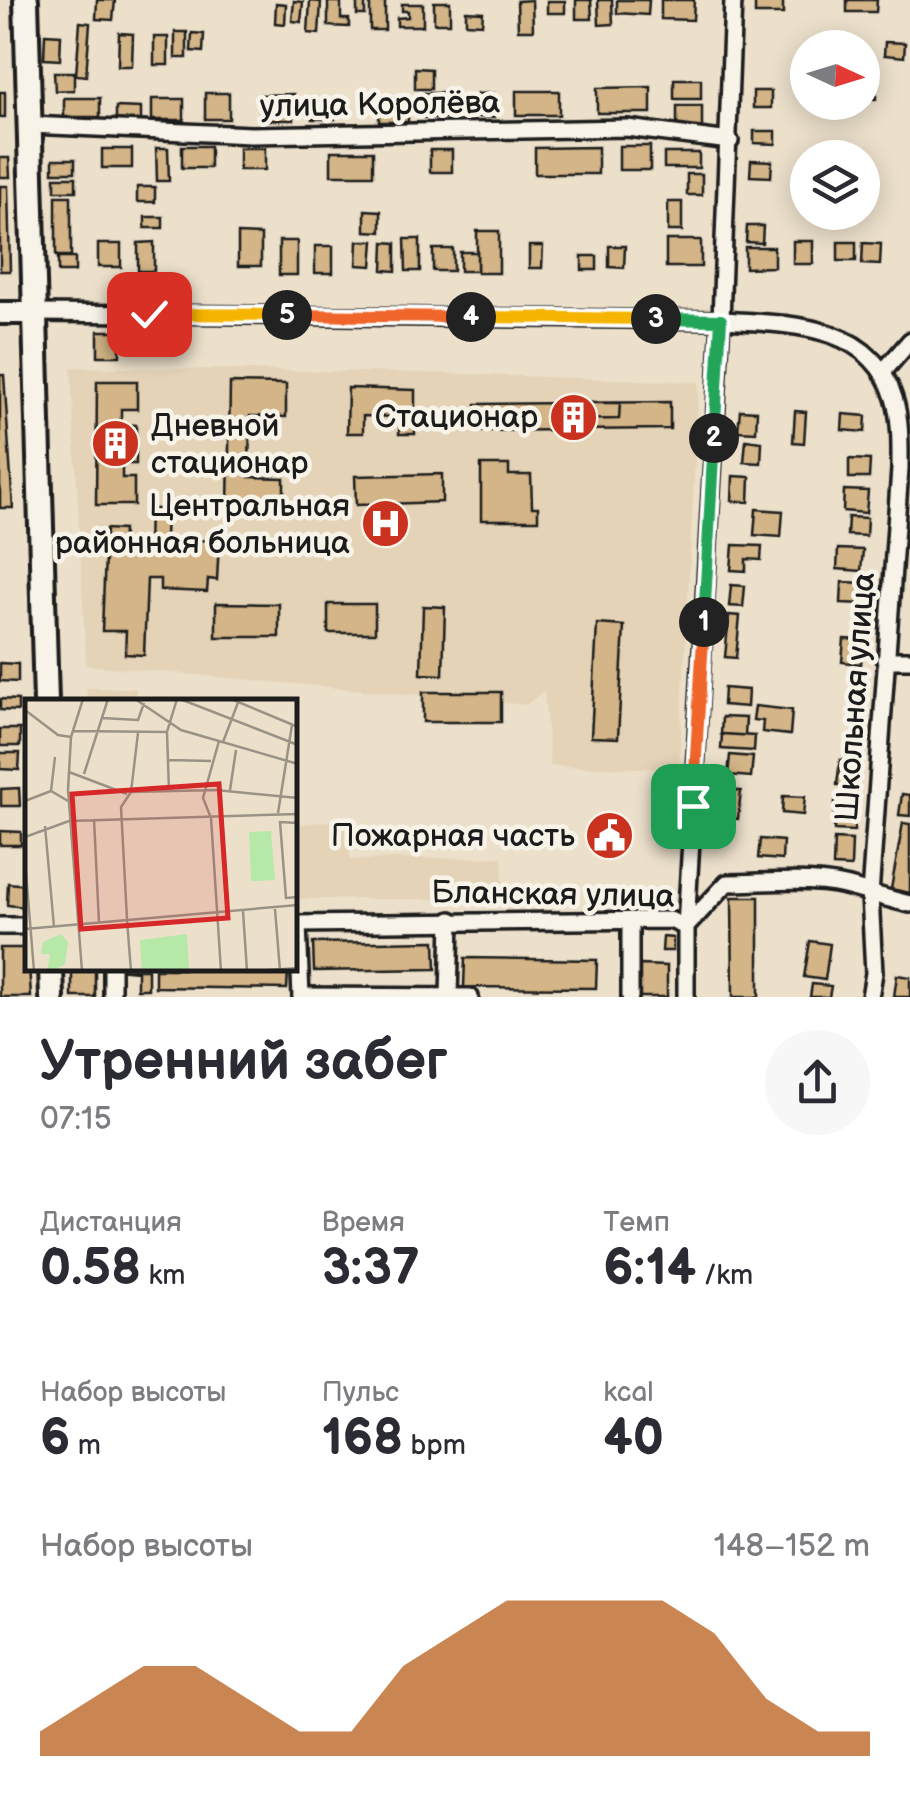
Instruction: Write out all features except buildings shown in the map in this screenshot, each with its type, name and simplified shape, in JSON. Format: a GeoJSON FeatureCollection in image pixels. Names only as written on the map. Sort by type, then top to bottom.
{"type":"FeatureCollection","features":[{"type":"Feature","properties":{"kind":"highway"},"geometry":{"type":"LineString","coordinates":[[26,0],[46,699]]}},
{"type":"Feature","properties":{"kind":"main road"},"geometry":{"type":"LineString","coordinates":[[0,314],[37,313]]}},
{"type":"Feature","properties":{"kind":"street"},"geometry":{"type":"LineString","coordinates":[[686,997],[686,927],[730,141],[733,0]]}},
{"type":"Feature","properties":{"kind":"street","name":"улица Королёва"},"geometry":{"type":"LineString","coordinates":[[30,124],[250,135],[627,128],[730,141]]}},
{"type":"Feature","properties":{"kind":"street"},"geometry":{"type":"LineString","coordinates":[[37,313],[721,320],[803,325],[829,333],[867,353],[883,372],[910,342]]}},
{"type":"Feature","properties":{"kind":"street","name":"Школьная улица"},"geometry":{"type":"LineString","coordinates":[[870,997],[874,973],[870,895],[885,660],[903,501],[902,400],[883,372]]}},
{"type":"Feature","properties":{"kind":"street"},"geometry":{"type":"LineString","coordinates":[[885,660],[910,660]]}},
{"type":"Feature","properties":{"kind":"street","name":"Бланская улица"},"geometry":{"type":"LineString","coordinates":[[298,924],[670,920],[686,927],[727,883],[820,883],[856,888],[910,904]]}},
{"type":"Feature","properties":{"kind":"street"},"geometry":{"type":"LineString","coordinates":[[449,997],[451,920]]}},
{"type":"Feature","properties":{"kind":"street"},"geometry":{"type":"LineString","coordinates":[[630,920],[630,997]]}},
{"type":"Feature","properties":{"kind":"street"},"geometry":{"type":"LineString","coordinates":[[298,948],[302,997],[470,997]]}},
{"type":"Feature","properties":{"kind":"shaded area","name":"Центральная районная больница"},"geometry":{"type":"Polygon","coordinates":[[[71,367],[699,382],[679,769],[550,766],[544,690],[526,705],[86,665],[71,367]]]}},
{"type":"Feature","properties":{"kind":"shaded area"},"geometry":{"type":"Polygon","coordinates":[[[87,688],[136,688],[136,699],[87,699],[87,688]]]}},
{"type":"Feature","properties":{"kind":"shaded area"},"geometry":{"type":"Polygon","coordinates":[[[352,818],[350,860],[502,857],[504,899],[298,899],[298,825],[352,818]]]}},
{"type":"Feature","properties":{"kind":"place","name":"Стационар"},"geometry":{"type":"Point","coordinates":[573,417]}},
{"type":"Feature","properties":{"kind":"place","name":"Дневной стационар"},"geometry":{"type":"Point","coordinates":[116,444]}},
{"type":"Feature","properties":{"kind":"place","name":"Центральная районная больница"},"geometry":{"type":"Point","coordinates":[385,524]}},
{"type":"Feature","properties":{"kind":"place","name":"Пожарная часть"},"geometry":{"type":"Point","coordinates":[610,836]}},
{"type":"Feature","properties":{"kind":"route"},"geometry":{"type":"LineString","coordinates":[[149,314],[721,320],[693,806]]}}]}
